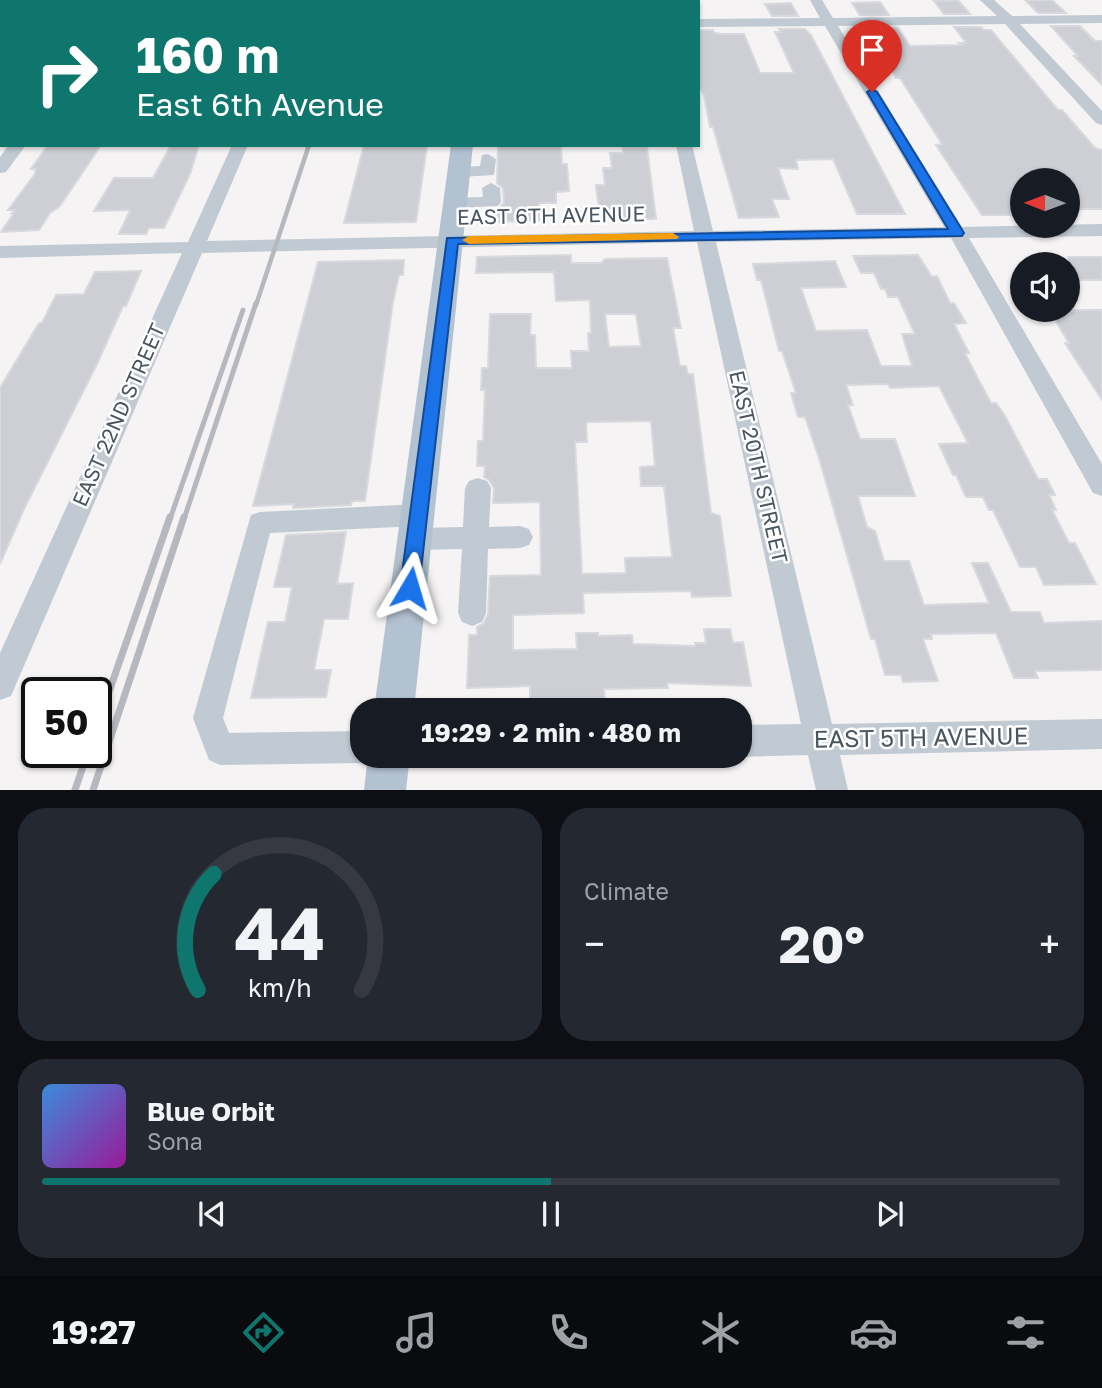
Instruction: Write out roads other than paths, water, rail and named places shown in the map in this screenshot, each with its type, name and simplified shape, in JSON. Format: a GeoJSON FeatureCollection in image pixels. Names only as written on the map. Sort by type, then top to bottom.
{"type":"FeatureCollection","features":[{"type":"Feature","properties":{"kind":"main road"},"geometry":{"type":"LineString","coordinates":[[396,698],[456,203],[470,159]]}},
{"type":"Feature","properties":{"kind":"main road"},"geometry":{"type":"LineString","coordinates":[[385,789],[388,768]]}},
{"type":"Feature","properties":{"kind":"street"},"geometry":{"type":"LineString","coordinates":[[816,0],[957,233],[1102,486]]}},
{"type":"Feature","properties":{"kind":"street"},"geometry":{"type":"LineString","coordinates":[[985,0],[1009,20],[1102,120]]}},
{"type":"Feature","properties":{"kind":"street"},"geometry":{"type":"LineString","coordinates":[[700,23],[1102,19]]}},
{"type":"Feature","properties":{"kind":"street"},"geometry":{"type":"LineString","coordinates":[[0,168],[16,147]]}},
{"type":"Feature","properties":{"kind":"street","name":"EAST 22ND STREET"},"geometry":{"type":"LineString","coordinates":[[0,686],[239,147]]}},
{"type":"Feature","properties":{"kind":"street","name":"EAST 20TH STREET"},"geometry":{"type":"LineString","coordinates":[[684,147],[832,789]]}},
{"type":"Feature","properties":{"kind":"street"},"geometry":{"type":"LineString","coordinates":[[456,203],[492,202],[491,188]]}},
{"type":"Feature","properties":{"kind":"street","name":"EAST 6TH AVENUE"},"geometry":{"type":"LineString","coordinates":[[0,252],[1102,230]]}},
{"type":"Feature","properties":{"kind":"street"},"geometry":{"type":"LineString","coordinates":[[472,613],[478,488]]}},
{"type":"Feature","properties":{"kind":"street"},"geometry":{"type":"LineString","coordinates":[[350,747],[220,750],[208,718],[260,523],[417,527],[476,538],[520,537]]}},
{"type":"Feature","properties":{"kind":"street","name":"EAST 5TH AVENUE"},"geometry":{"type":"LineString","coordinates":[[752,741],[1102,734]]}},
{"type":"Feature","properties":{"kind":"railway"},"geometry":{"type":"LineString","coordinates":[[256,305],[308,147]]}},
{"type":"Feature","properties":{"kind":"railway"},"geometry":{"type":"LineString","coordinates":[[184,519],[256,303]]}},
{"type":"Feature","properties":{"kind":"railway"},"geometry":{"type":"LineString","coordinates":[[170,519],[243,310]]}},
{"type":"Feature","properties":{"kind":"railway"},"geometry":{"type":"LineString","coordinates":[[112,683],[170,517]]}},
{"type":"Feature","properties":{"kind":"railway"},"geometry":{"type":"LineString","coordinates":[[93,790],[184,517]]}},
{"type":"Feature","properties":{"kind":"railway"},"geometry":{"type":"LineString","coordinates":[[75,790],[83,768]]}}]}
